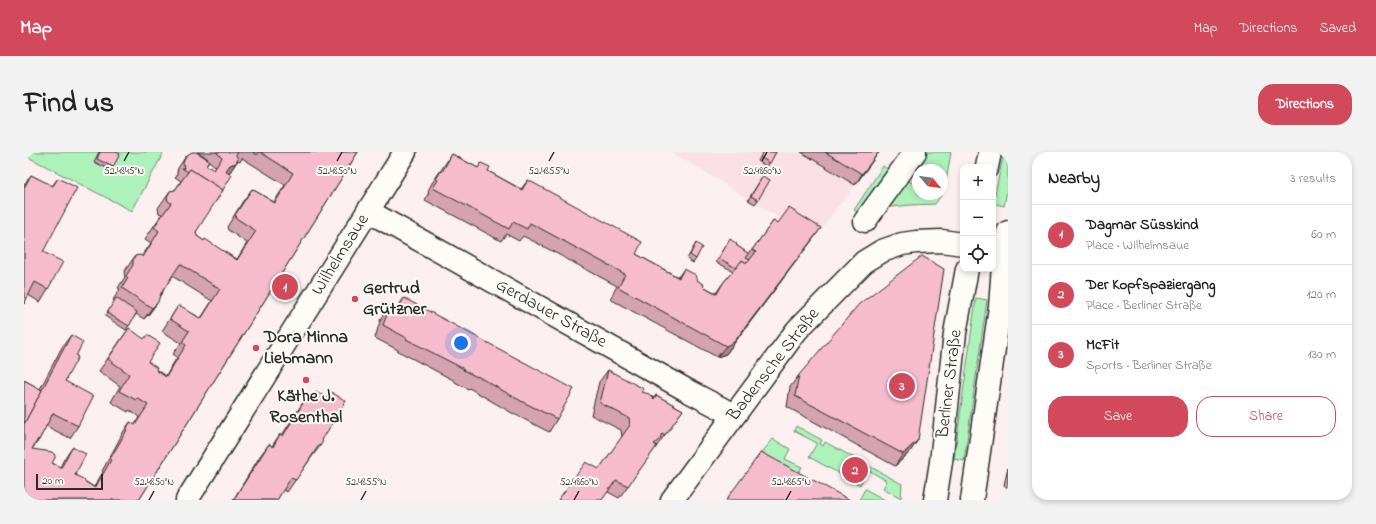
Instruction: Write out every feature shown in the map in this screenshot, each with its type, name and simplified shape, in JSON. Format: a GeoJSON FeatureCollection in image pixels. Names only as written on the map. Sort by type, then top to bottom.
{"type":"FeatureCollection","features":[{"type":"Feature","properties":{"kind":"street","name":"Wilhelmsaue"},"geometry":{"type":"LineString","coordinates":[[187,500],[405,152]]}},
{"type":"Feature","properties":{"kind":"street"},"geometry":{"type":"LineString","coordinates":[[865,221],[915,152]]}},
{"type":"Feature","properties":{"kind":"street"},"geometry":{"type":"LineString","coordinates":[[988,164],[990,152]]}},
{"type":"Feature","properties":{"kind":"street","name":"Gerdauer Straße"},"geometry":{"type":"LineString","coordinates":[[368,211],[734,415]]}},
{"type":"Feature","properties":{"kind":"street","name":"Badensche Straße"},"geometry":{"type":"LineString","coordinates":[[672,500],[797,330],[864,262],[882,250],[902,244],[942,241],[960,244]]}},
{"type":"Feature","properties":{"kind":"street","name":"Berliner Straße"},"geometry":{"type":"LineString","coordinates":[[972,500],[1000,307],[1002,244]]}},
{"type":"Feature","properties":{"kind":"street","name":"Berliner Straße"},"geometry":{"type":"LineString","coordinates":[[935,500],[941,462],[955,333],[966,272]]}},
{"type":"Feature","properties":{"kind":"shaded area"},"geometry":{"type":"Polygon","coordinates":[[[672,152],[800,152],[855,185],[813,239],[672,152]]]}},
{"type":"Feature","properties":{"kind":"green space"},"geometry":{"type":"Polygon","coordinates":[[[24,152],[164,152],[132,211],[24,155],[24,152]]]}},
{"type":"Feature","properties":{"kind":"green space"},"geometry":{"type":"Polygon","coordinates":[[[921,152],[951,152],[948,170],[948,164],[917,164],[914,162],[921,152]]]}},
{"type":"Feature","properties":{"kind":"green space"},"geometry":{"type":"Polygon","coordinates":[[[1004,152],[1008,152],[1008,185],[1004,206],[996,204],[996,189],[1004,152]]]}},
{"type":"Feature","properties":{"kind":"green space"},"geometry":{"type":"Polygon","coordinates":[[[883,166],[893,173],[861,214],[854,210],[883,166]]]}},
{"type":"Feature","properties":{"kind":"green space"},"geometry":{"type":"Polygon","coordinates":[[[903,178],[912,183],[912,200],[938,200],[935,204],[881,208],[903,178]]]}},
{"type":"Feature","properties":{"kind":"green space"},"geometry":{"type":"Polygon","coordinates":[[[976,298],[987,300],[964,461],[954,459],[976,298]]]}},
{"type":"Feature","properties":{"kind":"green space"},"geometry":{"type":"Polygon","coordinates":[[[796,426],[822,440],[820,444],[823,446],[825,442],[902,484],[901,498],[883,488],[887,481],[868,470],[860,485],[809,457],[817,443],[794,431],[796,426]]]}},
{"type":"Feature","properties":{"kind":"green space"},"geometry":{"type":"Polygon","coordinates":[[[773,439],[790,449],[785,459],[802,467],[797,475],[760,455],[773,439]]]}},
{"type":"Feature","properties":{"kind":"green space"},"geometry":{"type":"Polygon","coordinates":[[[865,489],[885,500],[859,500],[865,489]]]}},
{"type":"Feature","properties":{"kind":"building"},"geometry":{"type":"Polygon","coordinates":[[[100,152],[116,152],[120,154],[113,167],[97,159],[100,152]]]}},
{"type":"Feature","properties":{"kind":"building"},"geometry":{"type":"Polygon","coordinates":[[[192,152],[196,152],[209,160],[206,165],[214,170],[222,158],[216,152],[238,152],[236,155],[238,159],[236,163],[230,165],[226,171],[232,175],[223,190],[190,169],[188,172],[182,168],[184,168],[184,159],[192,152]]]}},
{"type":"Feature","properties":{"kind":"building"},"geometry":{"type":"Polygon","coordinates":[[[260,152],[358,152],[139,500],[30,500],[24,497],[24,424],[71,335],[83,342],[76,356],[78,357],[65,381],[93,397],[78,426],[53,413],[39,440],[38,439],[32,449],[52,452],[55,455],[55,458],[52,463],[61,468],[72,447],[86,454],[75,475],[85,480],[84,481],[95,488],[130,422],[135,425],[148,405],[137,398],[136,400],[119,391],[129,374],[108,359],[129,328],[144,339],[147,335],[160,343],[148,362],[166,377],[186,345],[182,342],[189,331],[170,319],[178,306],[181,306],[201,319],[220,289],[180,264],[160,295],[158,302],[152,308],[122,288],[128,278],[126,276],[133,265],[133,260],[135,256],[140,255],[143,257],[159,231],[154,227],[171,203],[168,201],[167,197],[170,191],[175,190],[190,169],[223,190],[196,232],[197,236],[204,241],[205,239],[237,260],[256,231],[236,218],[235,215],[252,189],[275,203],[293,173],[260,152]]]}},
{"type":"Feature","properties":{"kind":"building"},"geometry":{"type":"Polygon","coordinates":[[[764,152],[776,152],[770,163],[760,157],[764,152]]]}},
{"type":"Feature","properties":{"kind":"building"},"geometry":{"type":"Polygon","coordinates":[[[825,152],[879,152],[862,174],[825,152]]]}},
{"type":"Feature","properties":{"kind":"building"},"geometry":{"type":"Polygon","coordinates":[[[452,154],[478,168],[481,163],[490,167],[488,171],[522,190],[528,180],[642,242],[636,254],[679,278],[684,269],[696,275],[698,281],[704,284],[703,286],[717,294],[723,283],[742,260],[747,263],[756,252],[752,250],[774,220],[778,223],[789,208],[821,228],[734,342],[726,346],[618,287],[625,274],[530,223],[527,229],[513,222],[509,229],[433,188],[438,180],[436,179],[441,171],[442,172],[452,154]]]}},
{"type":"Feature","properties":{"kind":"building"},"geometry":{"type":"Polygon","coordinates":[[[31,175],[53,186],[58,178],[77,188],[43,252],[63,262],[48,289],[35,282],[24,304],[24,188],[31,175]]]}},
{"type":"Feature","properties":{"kind":"building"},"geometry":{"type":"Polygon","coordinates":[[[763,176],[770,180],[758,200],[751,196],[763,176]]]}},
{"type":"Feature","properties":{"kind":"building"},"geometry":{"type":"Polygon","coordinates":[[[730,239],[749,254],[746,258],[750,260],[747,263],[742,260],[736,268],[719,258],[730,239]]]}},
{"type":"Feature","properties":{"kind":"building"},"geometry":{"type":"Polygon","coordinates":[[[696,243],[702,247],[696,259],[690,255],[696,243]]]}},
{"type":"Feature","properties":{"kind":"building"},"geometry":{"type":"Polygon","coordinates":[[[922,256],[944,269],[918,440],[903,454],[795,396],[799,375],[859,304],[922,256]]]}},
{"type":"Feature","properties":{"kind":"building"},"geometry":{"type":"Polygon","coordinates":[[[116,298],[137,312],[129,326],[107,313],[116,298]]]}},
{"type":"Feature","properties":{"kind":"building"},"geometry":{"type":"Polygon","coordinates":[[[404,298],[574,389],[557,419],[463,370],[464,369],[406,339],[407,338],[383,325],[390,306],[398,309],[404,298]]]}},
{"type":"Feature","properties":{"kind":"building"},"geometry":{"type":"Polygon","coordinates":[[[608,370],[644,389],[642,392],[649,394],[654,399],[656,395],[683,410],[665,435],[662,433],[660,439],[654,444],[657,446],[628,486],[616,480],[602,500],[558,500],[586,462],[599,469],[630,425],[629,418],[600,403],[608,370]]]}},
{"type":"Feature","properties":{"kind":"building"},"geometry":{"type":"Polygon","coordinates":[[[24,380],[42,390],[24,424],[24,380]]]}},
{"type":"Feature","properties":{"kind":"building"},"geometry":{"type":"Polygon","coordinates":[[[316,391],[327,398],[331,392],[346,401],[322,440],[323,441],[320,446],[319,445],[296,480],[291,478],[277,500],[235,500],[234,499],[269,444],[273,447],[280,434],[283,436],[308,395],[312,397],[316,391]]]}},
{"type":"Feature","properties":{"kind":"building"},"geometry":{"type":"Polygon","coordinates":[[[761,452],[850,500],[726,500],[761,452]]]}},
{"type":"Feature","properties":{"kind":"place","name":"Dagmar Süsskind"},"geometry":{"type":"Point","coordinates":[285,287]}},
{"type":"Feature","properties":{"kind":"place","name":"Gertrud Grützner"},"geometry":{"type":"Point","coordinates":[355,299]}},
{"type":"Feature","properties":{"kind":"place","name":"Dora Minna Liebmann"},"geometry":{"type":"Point","coordinates":[256,348]}},
{"type":"Feature","properties":{"kind":"place","name":"Käthe J. Rosenthal"},"geometry":{"type":"Point","coordinates":[306,380]}},
{"type":"Feature","properties":{"kind":"place","name":"McFit"},"geometry":{"type":"Point","coordinates":[902,386]}},
{"type":"Feature","properties":{"kind":"place","name":"Der Kopfspaziergang"},"geometry":{"type":"Point","coordinates":[855,470]}}]}
